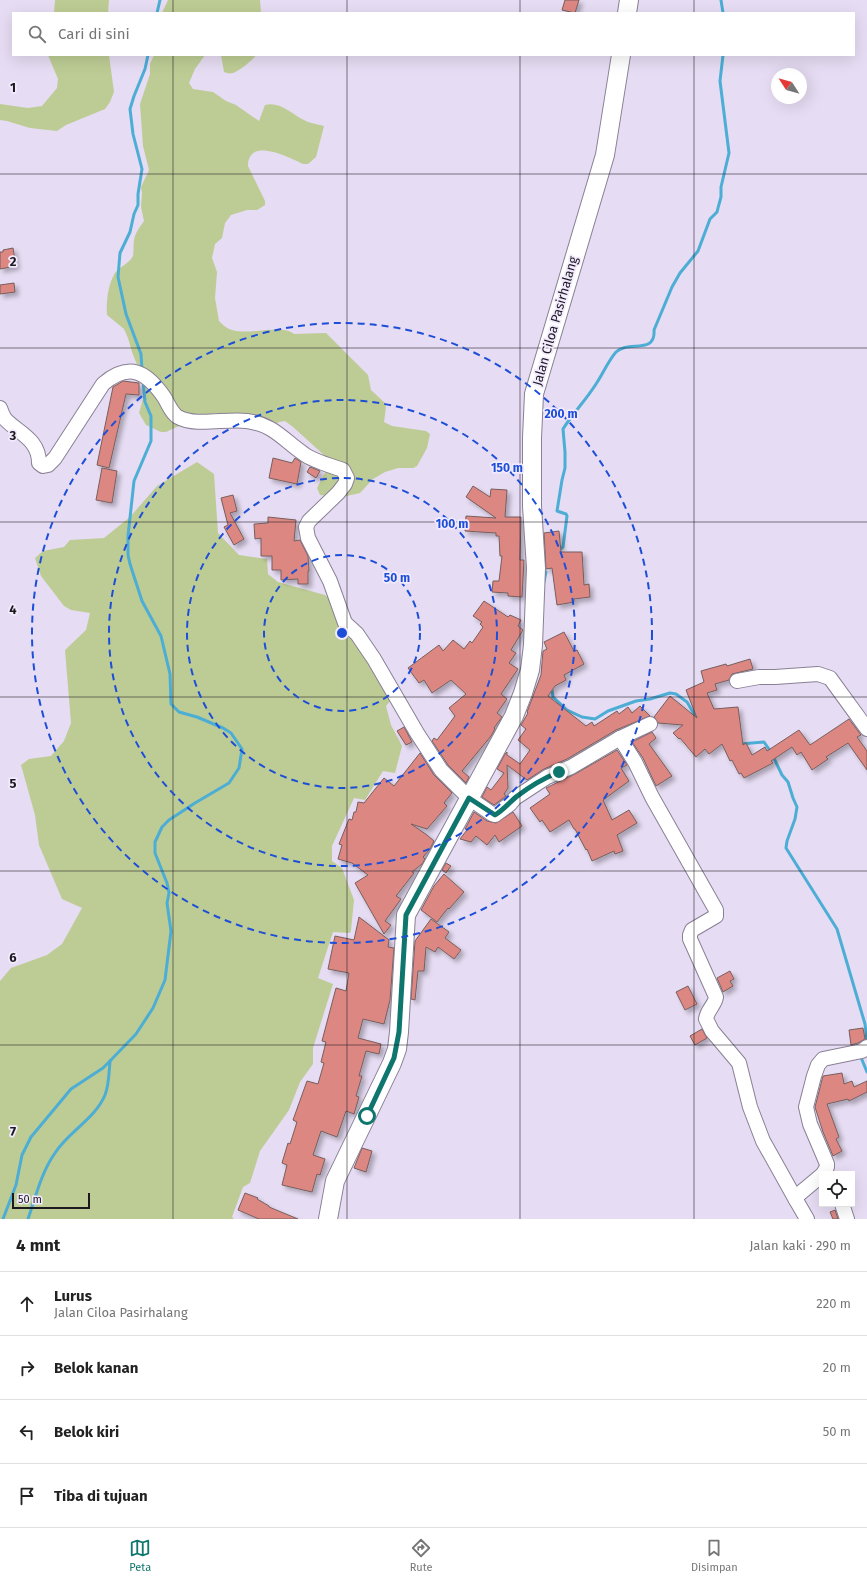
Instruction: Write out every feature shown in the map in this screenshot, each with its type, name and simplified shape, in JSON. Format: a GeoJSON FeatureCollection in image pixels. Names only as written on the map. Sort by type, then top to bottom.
{"type":"FeatureCollection","features":[{"type":"Feature","properties":{"kind":"main road"},"geometry":{"type":"LineString","coordinates":[[627,12],[629,0]]}},
{"type":"Feature","properties":{"kind":"main road","name":"Jalan Ciloa Pasirhalang"},"geometry":{"type":"LineString","coordinates":[[328,1219],[335,1181],[392,1063],[397,1049],[406,915],[514,716],[530,670],[533,645],[536,568],[532,491],[534,394],[606,155],[621,56]]}},
{"type":"Feature","properties":{"kind":"street"},"geometry":{"type":"LineString","coordinates":[[0,408],[5,418],[22,432],[36,448],[39,463],[43,466],[55,458],[103,384],[110,378],[122,372],[133,371],[147,378],[153,384],[164,397],[176,417],[207,422],[246,421],[255,423],[280,433],[305,455],[343,470],[346,473],[347,478],[345,484],[338,493],[309,520],[306,527],[308,538],[330,581],[345,623],[357,634],[370,653],[417,733],[441,770],[469,798],[495,815],[510,804],[515,798],[547,777],[577,764],[620,738],[650,724]]}},
{"type":"Feature","properties":{"kind":"street"},"geometry":{"type":"LineString","coordinates":[[737,681],[759,677],[824,675],[830,678],[867,729]]}},
{"type":"Feature","properties":{"kind":"street"},"geometry":{"type":"LineString","coordinates":[[620,738],[635,762],[652,797],[716,910],[716,916],[692,930],[690,935],[690,939],[716,997],[716,1001],[706,1019],[712,1031],[738,1064],[750,1106],[763,1141],[807,1219]]}},
{"type":"Feature","properties":{"kind":"street"},"geometry":{"type":"LineString","coordinates":[[826,1171],[828,1164],[810,1124],[806,1107],[814,1076],[818,1065],[823,1059],[867,1048]]}},
{"type":"Feature","properties":{"kind":"street"},"geometry":{"type":"LineString","coordinates":[[796,1200],[798,1195],[819,1178]]}},
{"type":"Feature","properties":{"kind":"street"},"geometry":{"type":"LineString","coordinates":[[843,1207],[847,1219]]}},
{"type":"Feature","properties":{"kind":"green space"},"geometry":{"type":"Polygon","coordinates":[[[55,0],[109,0],[108,12],[54,12],[55,0]]]}},
{"type":"Feature","properties":{"kind":"green space"},"geometry":{"type":"Polygon","coordinates":[[[168,0],[260,0],[261,12],[162,12],[168,0]]]}},
{"type":"Feature","properties":{"kind":"green space"},"geometry":{"type":"Polygon","coordinates":[[[48,56],[109,56],[114,92],[105,109],[66,125],[57,131],[30,128],[0,120],[0,104],[28,108],[42,106],[57,88],[58,79],[48,56]]]}},
{"type":"Feature","properties":{"kind":"green space"},"geometry":{"type":"Polygon","coordinates":[[[154,56],[204,56],[195,69],[189,83],[193,89],[213,92],[226,101],[236,105],[259,121],[265,105],[270,104],[285,108],[307,122],[324,126],[316,157],[308,164],[303,164],[280,154],[271,152],[255,152],[250,157],[248,166],[265,201],[265,205],[257,210],[247,210],[231,215],[225,223],[222,238],[215,244],[212,258],[217,272],[215,298],[219,321],[229,329],[245,332],[281,330],[294,334],[326,333],[368,375],[371,390],[385,403],[386,407],[384,422],[392,426],[426,431],[430,434],[427,448],[417,466],[413,468],[398,468],[385,472],[373,479],[360,493],[342,497],[320,495],[317,488],[329,465],[325,456],[285,421],[279,422],[271,427],[253,416],[214,413],[185,422],[166,432],[161,432],[146,425],[139,413],[143,399],[144,382],[124,329],[107,315],[107,304],[109,288],[113,277],[115,273],[133,256],[135,237],[144,221],[141,207],[141,187],[149,170],[143,146],[140,104],[150,74],[150,64],[154,56]]]}},
{"type":"Feature","properties":{"kind":"green space"},"geometry":{"type":"Polygon","coordinates":[[[221,56],[255,56],[236,72],[224,72],[221,56]]]}},
{"type":"Feature","properties":{"kind":"green space"},"geometry":{"type":"Polygon","coordinates":[[[197,462],[214,474],[218,533],[239,555],[267,559],[268,574],[278,582],[325,595],[335,604],[359,641],[392,699],[386,706],[391,725],[402,746],[395,773],[383,771],[365,800],[354,798],[332,846],[332,861],[342,868],[354,900],[351,930],[350,933],[333,932],[318,978],[333,984],[313,1048],[313,1064],[300,1082],[289,1110],[260,1151],[250,1183],[243,1187],[232,1217],[234,1219],[0,1219],[0,981],[11,968],[47,955],[62,944],[82,908],[62,899],[39,845],[35,815],[21,765],[29,759],[51,756],[64,741],[71,723],[65,650],[86,630],[90,613],[71,610],[64,606],[41,576],[35,558],[43,551],[64,547],[70,540],[104,538],[130,517],[157,486],[197,462]]]}},
{"type":"Feature","properties":{"kind":"building"},"geometry":{"type":"Polygon","coordinates":[[[565,0],[579,0],[575,12],[562,10],[565,0]]]}},
{"type":"Feature","properties":{"kind":"building"},"geometry":{"type":"Polygon","coordinates":[[[13,248],[16,266],[0,269],[0,252],[13,248]]]}},
{"type":"Feature","properties":{"kind":"building"},"geometry":{"type":"Polygon","coordinates":[[[14,283],[15,292],[0,294],[0,285],[14,283]]]}},
{"type":"Feature","properties":{"kind":"building"},"geometry":{"type":"Polygon","coordinates":[[[123,381],[139,383],[139,395],[126,394],[109,468],[97,465],[113,387],[123,381]]]}},
{"type":"Feature","properties":{"kind":"building"},"geometry":{"type":"Polygon","coordinates":[[[273,458],[292,463],[295,458],[301,462],[297,484],[269,478],[273,458]]]}},
{"type":"Feature","properties":{"kind":"building"},"geometry":{"type":"Polygon","coordinates":[[[310,467],[320,471],[316,478],[307,472],[310,467]]]}},
{"type":"Feature","properties":{"kind":"building"},"geometry":{"type":"Polygon","coordinates":[[[102,468],[117,471],[112,503],[96,500],[102,468]]]}},
{"type":"Feature","properties":{"kind":"building"},"geometry":{"type":"Polygon","coordinates":[[[473,486],[490,497],[491,489],[507,490],[505,517],[521,517],[520,560],[524,560],[522,597],[508,596],[508,593],[492,592],[493,581],[499,581],[502,556],[500,556],[499,536],[496,536],[496,533],[465,531],[466,516],[496,518],[466,497],[473,486]]]}},
{"type":"Feature","properties":{"kind":"building"},"geometry":{"type":"Polygon","coordinates":[[[233,495],[237,511],[230,513],[244,539],[234,545],[224,527],[228,525],[221,498],[233,495]]]}},
{"type":"Feature","properties":{"kind":"building"},"geometry":{"type":"Polygon","coordinates":[[[268,517],[296,520],[294,541],[300,540],[308,556],[308,584],[298,584],[298,579],[281,580],[281,570],[272,570],[272,556],[261,556],[261,538],[255,539],[254,524],[268,523],[268,517]]]}},
{"type":"Feature","properties":{"kind":"building"},"geometry":{"type":"Polygon","coordinates":[[[559,531],[561,552],[582,552],[584,585],[589,584],[590,597],[574,599],[574,602],[557,605],[552,568],[546,569],[544,533],[559,531]]]}},
{"type":"Feature","properties":{"kind":"building"},"geometry":{"type":"Polygon","coordinates":[[[484,601],[508,617],[510,615],[521,620],[518,626],[523,630],[511,650],[516,653],[509,663],[518,669],[501,694],[507,699],[497,713],[502,717],[494,728],[495,729],[491,736],[462,771],[469,777],[466,783],[448,765],[432,741],[434,738],[437,740],[455,716],[449,708],[466,694],[451,680],[432,693],[424,680],[419,683],[408,668],[439,645],[443,651],[453,640],[464,649],[470,641],[472,643],[483,627],[480,624],[482,622],[473,616],[484,601]]]}},
{"type":"Feature","properties":{"kind":"building"},"geometry":{"type":"Polygon","coordinates":[[[564,632],[574,651],[577,650],[584,664],[564,675],[566,680],[555,686],[548,696],[586,726],[592,722],[594,726],[617,711],[619,714],[628,707],[632,713],[640,706],[650,716],[616,730],[567,759],[544,769],[527,780],[507,765],[508,788],[504,794],[506,796],[494,805],[482,797],[487,787],[491,790],[504,773],[497,769],[505,754],[507,752],[507,755],[520,764],[530,750],[518,740],[526,729],[521,725],[528,713],[527,712],[541,675],[543,651],[547,649],[544,642],[564,632]]]}},
{"type":"Feature","properties":{"kind":"building"},"geometry":{"type":"Polygon","coordinates":[[[750,659],[753,669],[732,674],[729,680],[715,684],[717,690],[707,693],[714,709],[738,707],[743,745],[746,743],[752,755],[765,747],[767,751],[799,730],[810,745],[849,719],[861,735],[857,737],[867,751],[867,770],[848,743],[826,757],[828,759],[812,770],[801,752],[797,755],[792,747],[771,761],[773,763],[744,778],[741,773],[739,774],[732,760],[730,761],[722,744],[709,754],[705,749],[696,757],[680,738],[679,739],[673,733],[683,725],[658,723],[654,717],[670,696],[697,718],[686,690],[704,682],[701,671],[726,664],[727,666],[750,659]]]}},
{"type":"Feature","properties":{"kind":"building"},"geometry":{"type":"Polygon","coordinates":[[[404,727],[412,742],[406,745],[397,731],[404,727]]]}},
{"type":"Feature","properties":{"kind":"building"},"geometry":{"type":"Polygon","coordinates":[[[652,732],[656,738],[649,744],[672,776],[656,786],[643,758],[632,742],[652,732]]]}},
{"type":"Feature","properties":{"kind":"building"},"geometry":{"type":"Polygon","coordinates":[[[617,750],[627,765],[621,768],[629,781],[603,800],[612,820],[629,810],[637,823],[617,835],[623,851],[615,854],[614,851],[592,861],[587,849],[586,850],[569,820],[550,832],[542,820],[540,822],[530,808],[550,794],[546,788],[575,774],[617,750]]]}},
{"type":"Feature","properties":{"kind":"building"},"geometry":{"type":"Polygon","coordinates":[[[420,753],[434,775],[452,793],[444,803],[447,806],[427,829],[411,824],[434,841],[430,849],[423,857],[425,859],[422,864],[412,872],[414,873],[396,896],[401,899],[385,921],[391,925],[384,934],[355,883],[368,875],[352,863],[338,859],[342,845],[339,844],[349,819],[352,820],[354,812],[356,812],[358,802],[364,803],[384,778],[394,786],[420,753]]]}},
{"type":"Feature","properties":{"kind":"building"},"geometry":{"type":"Polygon","coordinates":[[[474,812],[487,821],[496,823],[513,812],[522,826],[499,842],[495,835],[487,845],[476,836],[471,842],[460,839],[467,830],[465,829],[474,812]]]}},
{"type":"Feature","properties":{"kind":"building"},"geometry":{"type":"Polygon","coordinates":[[[446,863],[451,866],[446,873],[442,870],[446,863]]]}},
{"type":"Feature","properties":{"kind":"building"},"geometry":{"type":"Polygon","coordinates":[[[444,874],[464,892],[437,922],[421,910],[434,886],[444,874]]]}},
{"type":"Feature","properties":{"kind":"building"},"geometry":{"type":"Polygon","coordinates":[[[359,917],[389,940],[388,947],[394,948],[390,1000],[384,1024],[363,1019],[358,1038],[381,1044],[379,1054],[366,1051],[359,1076],[362,1076],[356,1096],[359,1097],[354,1114],[346,1111],[337,1137],[321,1131],[313,1155],[325,1159],[320,1175],[317,1174],[312,1192],[282,1185],[287,1165],[282,1163],[288,1143],[290,1144],[297,1122],[293,1120],[307,1081],[318,1084],[324,1063],[321,1062],[326,1042],[322,1041],[336,988],[346,991],[349,973],[328,969],[335,936],[354,940],[359,917]]]}},
{"type":"Feature","properties":{"kind":"building"},"geometry":{"type":"Polygon","coordinates":[[[431,919],[449,932],[445,938],[461,950],[454,959],[438,947],[435,952],[426,947],[424,971],[418,971],[415,1000],[411,999],[415,941],[431,919]]]}},
{"type":"Feature","properties":{"kind":"building"},"geometry":{"type":"Polygon","coordinates":[[[730,971],[734,979],[730,981],[733,986],[723,992],[717,978],[730,971]]]}},
{"type":"Feature","properties":{"kind":"building"},"geometry":{"type":"Polygon","coordinates":[[[688,986],[697,1004],[685,1010],[676,992],[688,986]]]}},
{"type":"Feature","properties":{"kind":"building"},"geometry":{"type":"Polygon","coordinates":[[[863,1028],[865,1039],[851,1045],[849,1030],[863,1028]]]}},
{"type":"Feature","properties":{"kind":"building"},"geometry":{"type":"Polygon","coordinates":[[[702,1029],[707,1038],[695,1045],[690,1036],[702,1029]]]}},
{"type":"Feature","properties":{"kind":"building"},"geometry":{"type":"Polygon","coordinates":[[[842,1073],[844,1084],[852,1081],[854,1087],[867,1081],[867,1092],[849,1101],[848,1099],[827,1104],[839,1137],[836,1139],[842,1151],[833,1156],[815,1107],[823,1076],[842,1073]]]}},
{"type":"Feature","properties":{"kind":"building"},"geometry":{"type":"Polygon","coordinates":[[[362,1148],[372,1151],[366,1172],[354,1168],[362,1148]]]}},
{"type":"Feature","properties":{"kind":"building"},"geometry":{"type":"Polygon","coordinates":[[[245,1193],[258,1198],[257,1199],[269,1207],[298,1219],[259,1219],[238,1210],[245,1193]]]}},
{"type":"Feature","properties":{"kind":"building"},"geometry":{"type":"Polygon","coordinates":[[[835,1210],[838,1219],[833,1219],[830,1212],[835,1210]]]}},
{"type":"Feature","properties":{"kind":"waterway"},"geometry":{"type":"LineString","coordinates":[[157,12],[160,0]]}},
{"type":"Feature","properties":{"kind":"waterway"},"geometry":{"type":"LineString","coordinates":[[721,0],[723,12]]}},
{"type":"Feature","properties":{"kind":"waterway"},"geometry":{"type":"LineString","coordinates":[[142,370],[141,354],[126,314],[118,277],[120,253],[130,232],[134,214],[138,205],[138,194],[142,169],[133,134],[130,109],[145,69],[148,56]]}},
{"type":"Feature","properties":{"kind":"waterway"},"geometry":{"type":"LineString","coordinates":[[559,550],[563,547],[567,516],[566,514],[557,511],[565,468],[563,429],[599,380],[610,359],[616,352],[627,347],[646,345],[651,342],[654,330],[672,287],[680,273],[698,251],[710,219],[717,212],[729,153],[720,81],[723,56]]}},
{"type":"Feature","properties":{"kind":"waterway"},"geometry":{"type":"LineString","coordinates":[[3,1219],[16,1185],[22,1155],[31,1137],[71,1089],[103,1068],[136,1034],[153,1008],[165,980],[171,931],[167,903],[169,893],[167,883],[155,853],[155,842],[162,827],[169,820],[229,783],[239,768],[242,749],[231,733],[197,717],[179,712],[171,704],[170,674],[161,636],[142,601],[130,564],[128,555],[128,536],[134,481],[151,441],[151,416],[145,402],[143,380]]}},
{"type":"Feature","properties":{"kind":"waterway"},"geometry":{"type":"LineString","coordinates":[[544,582],[546,572]]}},
{"type":"Feature","properties":{"kind":"waterway"},"geometry":{"type":"LineString","coordinates":[[549,689],[552,690],[553,697],[567,710],[582,717],[595,719],[608,711],[636,701],[650,699],[670,693],[676,694],[687,702],[697,719]]}},
{"type":"Feature","properties":{"kind":"waterway"},"geometry":{"type":"LineString","coordinates":[[740,744],[764,742],[771,752],[782,775],[788,782],[797,807],[786,848],[837,929],[865,1024],[867,1041]]}},
{"type":"Feature","properties":{"kind":"waterway"},"geometry":{"type":"LineString","coordinates":[[860,1055],[867,1072]]}},
{"type":"Feature","properties":{"kind":"waterway"},"geometry":{"type":"LineString","coordinates":[[28,1219],[39,1185],[50,1161],[60,1145],[101,1104],[108,1083],[110,1061]]}},
{"type":"Feature","properties":{"kind":"route"},"geometry":{"type":"LineString","coordinates":[[367,1116],[397,1049],[404,924],[406,915],[469,798],[495,815],[510,804],[515,798],[547,777],[559,772]]}}]}
